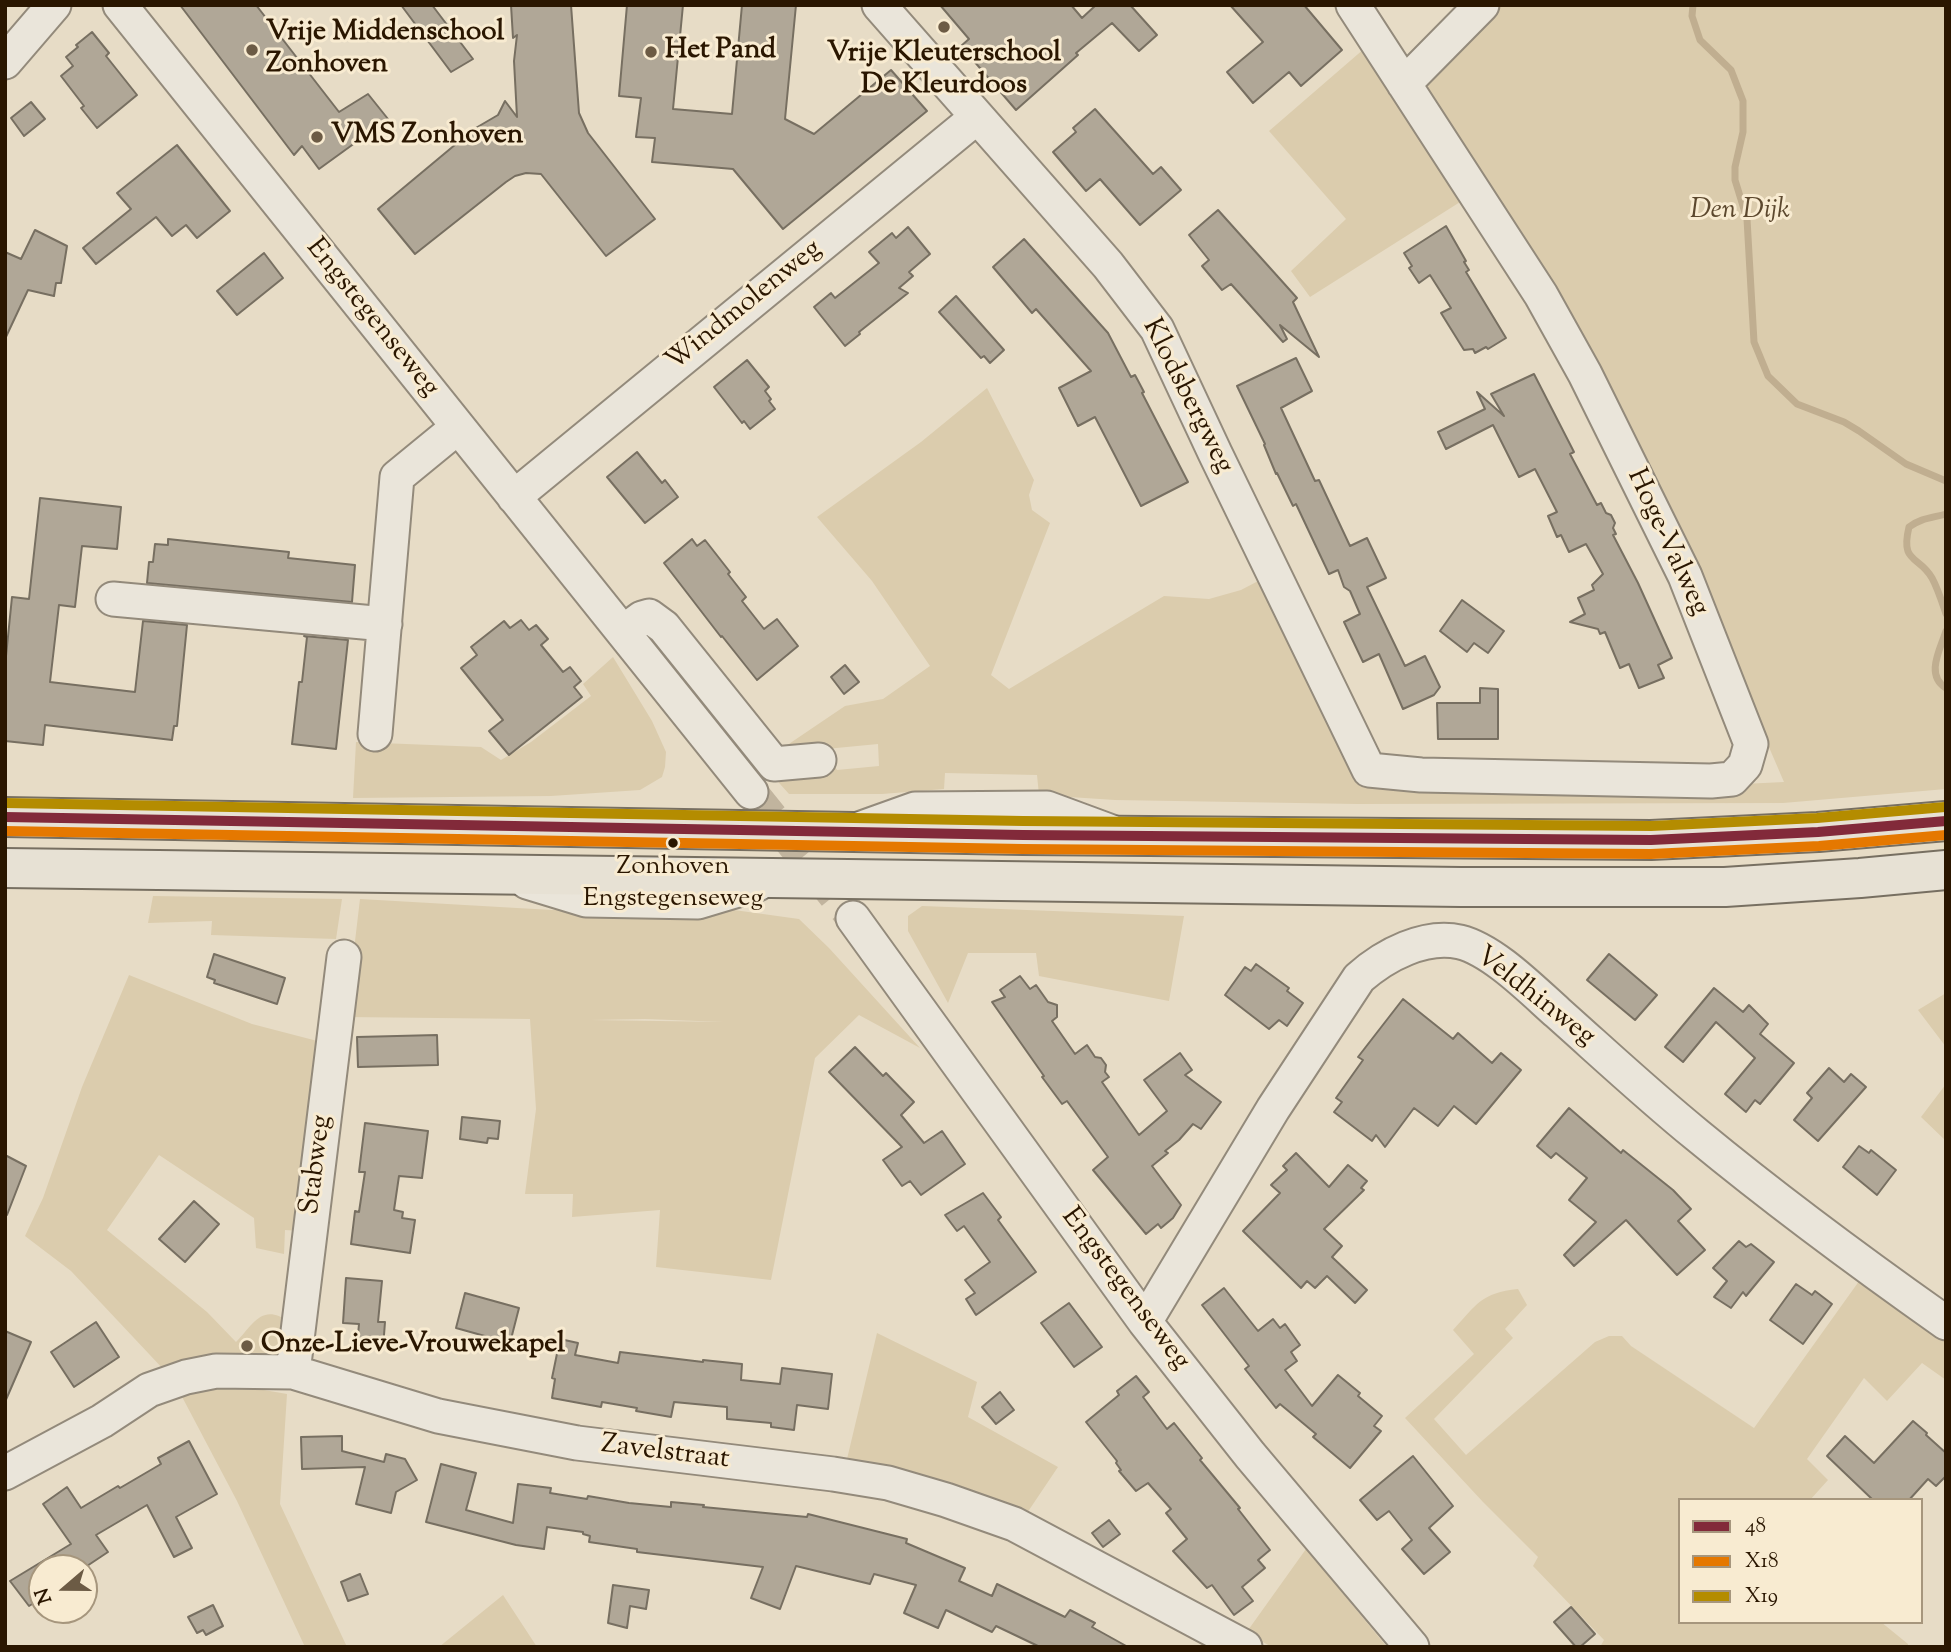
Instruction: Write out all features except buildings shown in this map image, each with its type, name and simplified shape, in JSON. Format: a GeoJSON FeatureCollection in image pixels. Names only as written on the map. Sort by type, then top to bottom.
{"type":"FeatureCollection","features":[{"type":"Feature","properties":{"kind":"highway"},"geometry":{"type":"LineString","coordinates":[[5,817],[850,832],[1651,840],[1818,832],[1946,821]]}},
{"type":"Feature","properties":{"kind":"highway"},"geometry":{"type":"LineString","coordinates":[[5,868],[1461,887],[1711,887],[1946,870]]}},
{"type":"Feature","properties":{"kind":"street"},"geometry":{"type":"LineString","coordinates":[[5,62],[54,5]]}},
{"type":"Feature","properties":{"kind":"street","name":"Engstegenseweg"},"geometry":{"type":"LineString","coordinates":[[120,5],[751,792]]}},
{"type":"Feature","properties":{"kind":"street","name":"Klodsbergweg"},"geometry":{"type":"LineString","coordinates":[[879,5],[1108,265],[1157,329],[1369,770]]}},
{"type":"Feature","properties":{"kind":"street","name":"Hoge-Valweg"},"geometry":{"type":"LineString","coordinates":[[1353,5],[1541,295],[1585,374],[1685,576],[1751,744],[1745,765],[1732,779],[1711,781],[1448,775],[1369,770]]}},
{"type":"Feature","properties":{"kind":"street"},"geometry":{"type":"LineString","coordinates":[[1404,84],[1482,5]]}},
{"type":"Feature","properties":{"kind":"street","name":"Windmolenweg"},"geometry":{"type":"LineString","coordinates":[[514,497],[977,117]]}},
{"type":"Feature","properties":{"kind":"street"},"geometry":{"type":"LineString","coordinates":[[376,734],[397,477],[458,427]]}},
{"type":"Feature","properties":{"kind":"street"},"geometry":{"type":"LineString","coordinates":[[113,599],[385,625]]}},
{"type":"Feature","properties":{"kind":"street"},"geometry":{"type":"LineString","coordinates":[[623,632],[642,618],[656,620],[774,764],[819,760]]}},
{"type":"Feature","properties":{"kind":"street","name":"Engstegenseweg"},"geometry":{"type":"LineString","coordinates":[[853,919],[1145,1322],[1250,1455],[1412,1647]]}},
{"type":"Feature","properties":{"kind":"street","name":"Veldhinweg"},"geometry":{"type":"LineString","coordinates":[[1145,1322],[1273,1109],[1359,978],[1374,964],[1431,941],[1460,942],[1487,953],[1696,1135],[1855,1259],[1946,1323]]}},
{"type":"Feature","properties":{"kind":"street","name":"Stabweg"},"geometry":{"type":"LineString","coordinates":[[293,1372],[344,957]]}},
{"type":"Feature","properties":{"kind":"street","name":"Zavelstraat"},"geometry":{"type":"LineString","coordinates":[[5,1473],[102,1422],[149,1390],[186,1377],[216,1371],[293,1372],[438,1416],[577,1443],[888,1483],[1014,1524],[1245,1647]]}},
{"type":"Feature","properties":{"kind":"street","name":"Zavelstraat"},"geometry":{"type":"LineString","coordinates":[[5,1448],[27,1448],[71,1437]]}},
{"type":"Feature","properties":{"kind":"green space","name":"Den Dijk"},"geometry":{"type":"Polygon","coordinates":[[[1500,5],[1946,5],[1946,789],[1783,803],[1357,804],[1115,800],[1039,795],[1037,775],[945,773],[944,789],[882,794],[789,794],[772,775],[789,770],[835,767],[837,770],[879,766],[878,744],[774,754],[845,706],[883,699],[930,666],[872,581],[817,517],[921,442],[987,388],[1034,480],[1029,495],[1032,510],[1050,523],[991,675],[1009,689],[1164,596],[1209,599],[1241,590],[1262,579],[1355,779],[1723,785],[1784,782],[1692,569],[1417,87],[1500,5]]]}},
{"type":"Feature","properties":{"kind":"green space"},"geometry":{"type":"Polygon","coordinates":[[[1365,48],[1468,197],[1310,297],[1291,271],[1346,219],[1269,131],[1365,48]]]}},
{"type":"Feature","properties":{"kind":"green space"},"geometry":{"type":"Polygon","coordinates":[[[613,657],[652,721],[666,752],[662,777],[640,790],[551,796],[353,798],[356,742],[481,747],[501,760],[531,742],[591,696],[583,684],[613,657]]]}},
{"type":"Feature","properties":{"kind":"green space"},"geometry":{"type":"Polygon","coordinates":[[[153,896],[342,899],[336,939],[211,935],[212,921],[148,923],[153,896]]]}},
{"type":"Feature","properties":{"kind":"green space"},"geometry":{"type":"Polygon","coordinates":[[[360,899],[552,910],[734,910],[799,919],[920,1048],[859,1015],[815,1058],[771,1280],[656,1267],[660,1210],[572,1217],[573,1194],[525,1194],[536,1109],[530,1019],[346,1017],[360,899]],[[645,1019],[591,1020],[724,1022],[645,1019]]]}},
{"type":"Feature","properties":{"kind":"green space"},"geometry":{"type":"Polygon","coordinates":[[[922,906],[1184,916],[1169,1001],[1039,976],[1036,953],[968,953],[948,1003],[908,931],[908,916],[922,906]]]}},
{"type":"Feature","properties":{"kind":"green space"},"geometry":{"type":"Polygon","coordinates":[[[129,975],[252,1024],[325,1043],[300,1231],[285,1230],[284,1254],[256,1248],[254,1218],[159,1155],[107,1230],[207,1312],[236,1342],[253,1323],[265,1315],[280,1316],[289,1322],[292,1343],[272,1361],[165,1371],[71,1271],[25,1236],[43,1198],[82,1087],[129,975]]]}},
{"type":"Feature","properties":{"kind":"green space"},"geometry":{"type":"Polygon","coordinates":[[[1946,993],[1946,1047],[1918,1010],[1946,993]]]}},
{"type":"Feature","properties":{"kind":"green space"},"geometry":{"type":"Polygon","coordinates":[[[1946,1084],[1946,1141],[1921,1117],[1946,1084]]]}},
{"type":"Feature","properties":{"kind":"green space"},"geometry":{"type":"Polygon","coordinates":[[[1862,1277],[1946,1338],[1946,1380],[1922,1363],[1887,1401],[1864,1378],[1807,1459],[1828,1480],[1812,1498],[1678,1498],[1678,1624],[1883,1624],[1908,1644],[1908,1647],[1600,1647],[1604,1640],[1533,1566],[1538,1557],[1405,1418],[1474,1354],[1453,1330],[1481,1301],[1496,1293],[1518,1289],[1527,1305],[1505,1329],[1513,1338],[1434,1419],[1466,1455],[1595,1342],[1609,1336],[1622,1336],[1631,1346],[1754,1428],[1862,1277]]]}},
{"type":"Feature","properties":{"kind":"green space"},"geometry":{"type":"Polygon","coordinates":[[[877,1333],[977,1382],[968,1417],[1058,1467],[1023,1519],[887,1468],[847,1459],[877,1333]]]}},
{"type":"Feature","properties":{"kind":"green space"},"geometry":{"type":"Polygon","coordinates":[[[229,1384],[287,1394],[280,1504],[347,1647],[305,1647],[237,1501],[179,1391],[229,1384]]]}},
{"type":"Feature","properties":{"kind":"green space"},"geometry":{"type":"Polygon","coordinates":[[[1306,1549],[1387,1647],[1272,1647],[1246,1633],[1306,1549]]]}},
{"type":"Feature","properties":{"kind":"green space"},"geometry":{"type":"Polygon","coordinates":[[[503,1595],[537,1647],[439,1647],[503,1595]]]}},
{"type":"Feature","properties":{"kind":"waterway"},"geometry":{"type":"LineString","coordinates":[[1693,5],[1692,16],[1700,40],[1731,70],[1743,101],[1743,132],[1735,167],[1735,180],[1747,219],[1754,342],[1768,376],[1797,404],[1844,422],[1906,464],[1946,481]]}},
{"type":"Feature","properties":{"kind":"waterway"},"geometry":{"type":"LineString","coordinates":[[1946,514],[1913,524],[1909,527],[1907,539],[1909,553],[1932,578],[1946,614]]}},
{"type":"Feature","properties":{"kind":"waterway"},"geometry":{"type":"LineString","coordinates":[[1946,631],[1935,669],[1940,683],[1946,688]]}},
{"type":"Feature","properties":{"kind":"tunnel"},"geometry":{"type":"LineString","coordinates":[[751,792],[853,918]]}},
{"type":"Feature","properties":{"kind":"transit line","name":"X19"},"geometry":{"type":"LineString","coordinates":[[5,803],[1023,821],[1651,826],[1817,818],[1945,807]]}},
{"type":"Feature","properties":{"kind":"transit line","name":"48"},"geometry":{"type":"LineString","coordinates":[[5,817],[1023,835],[1651,840],[1818,832],[1946,821]]}},
{"type":"Feature","properties":{"kind":"transit line","name":"X18"},"geometry":{"type":"LineString","coordinates":[[5,831],[1023,849],[1651,854],[1819,846],[1946,835]]}},
{"type":"Feature","properties":{"kind":"place","name":"Vrije Kleuterschool De Kleurdoos"},"geometry":{"type":"Point","coordinates":[944,27]}},
{"type":"Feature","properties":{"kind":"place","name":"Vrije Middenschool Zonhoven"},"geometry":{"type":"Point","coordinates":[252,50]}},
{"type":"Feature","properties":{"kind":"place","name":"Het Pand"},"geometry":{"type":"Point","coordinates":[651,52]}},
{"type":"Feature","properties":{"kind":"place","name":"VMS Zonhoven"},"geometry":{"type":"Point","coordinates":[317,137]}},
{"type":"Feature","properties":{"kind":"place","name":"Zonhoven Engstegenseweg"},"geometry":{"type":"Point","coordinates":[673,843]}},
{"type":"Feature","properties":{"kind":"place","name":"Onze-Lieve-Vrouwekapel"},"geometry":{"type":"Point","coordinates":[247,1346]}}]}
